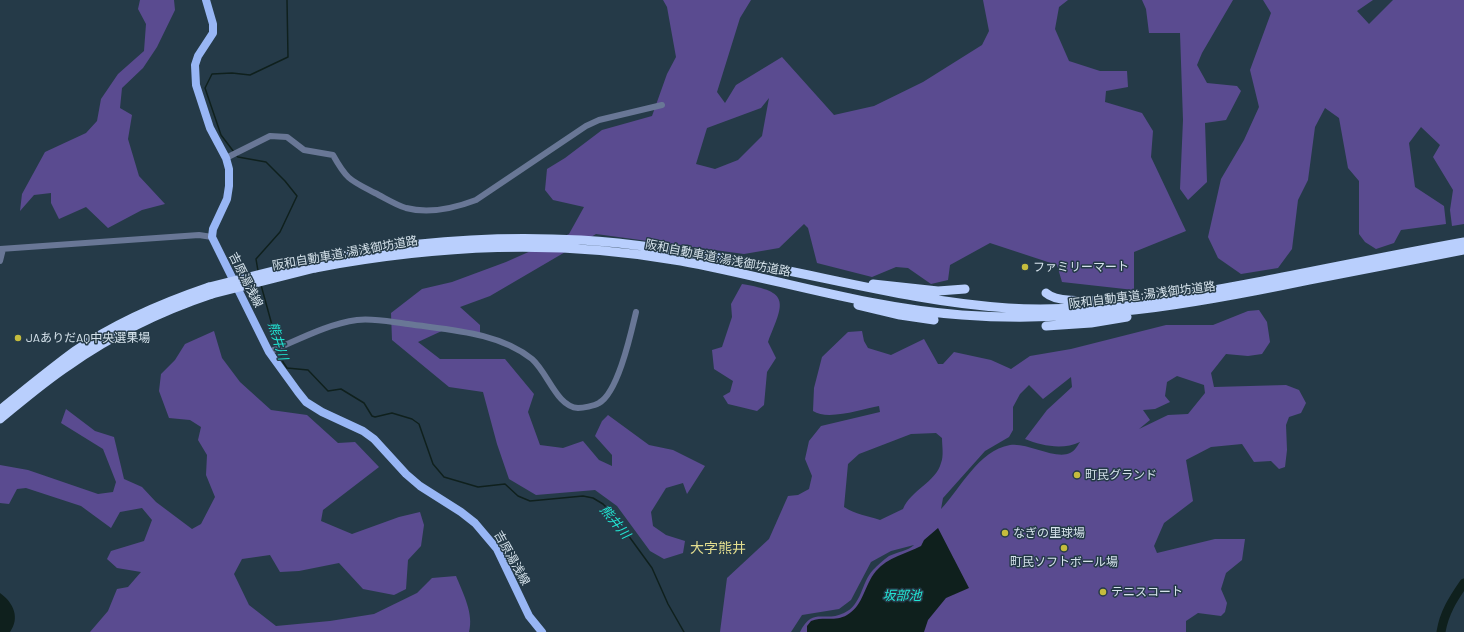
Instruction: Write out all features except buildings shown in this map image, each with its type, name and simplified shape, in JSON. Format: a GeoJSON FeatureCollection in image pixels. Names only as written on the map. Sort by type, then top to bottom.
{"type":"FeatureCollection","features":[{"type":"Feature","properties":{"kind":"highway","name":"阪和自動車道;湯浅御坊道路"},"geometry":{"type":"LineString","coordinates":[[0,410],[75,351],[108,331],[169,301],[370,249],[403,250],[499,239],[686,252],[766,266],[877,290],[933,300],[1008,308],[1064,309],[1130,304],[1198,293],[1230,292]]}},
{"type":"Feature","properties":{"kind":"highway","name":"阪和自動車道;湯浅御坊道路"},"geometry":{"type":"LineString","coordinates":[[1382,262],[1464,242]]}},
{"type":"Feature","properties":{"kind":"highway","name":"阪和自動車道;湯浅御坊道路"},"geometry":{"type":"LineString","coordinates":[[581,244],[674,260],[764,278],[915,314],[1050,318],[1121,313],[1189,303],[1230,292],[1355,267],[1464,250]]}},
{"type":"Feature","properties":{"kind":"highway"},"geometry":{"type":"LineString","coordinates":[[766,266],[874,284],[938,291],[965,289]]}},
{"type":"Feature","properties":{"kind":"highway","name":"阪和自動車道;湯浅御坊道路"},"geometry":{"type":"LineString","coordinates":[[0,418],[68,366],[104,343],[211,290]]}},
{"type":"Feature","properties":{"kind":"highway"},"geometry":{"type":"LineString","coordinates":[[1046,293],[1051,297],[1082,301],[1119,300],[1198,293]]}},
{"type":"Feature","properties":{"kind":"highway"},"geometry":{"type":"LineString","coordinates":[[1046,326],[1114,320],[1189,303]]}},
{"type":"Feature","properties":{"kind":"highway"},"geometry":{"type":"LineString","coordinates":[[915,314],[934,320]]}},
{"type":"Feature","properties":{"kind":"main road"},"geometry":{"type":"LineString","coordinates":[[206,0],[213,24],[213,33],[198,56],[196,64],[196,85],[210,128],[226,158],[229,169],[227,199],[212,229],[212,237]]}},
{"type":"Feature","properties":{"kind":"main road","name":"吉原湯浅線"},"geometry":{"type":"LineString","coordinates":[[212,237],[269,352],[306,402],[322,412],[363,430],[374,439],[406,474],[420,486],[461,512],[475,523],[497,550],[529,616],[542,632]]}},
{"type":"Feature","properties":{"kind":"street"},"geometry":{"type":"LineString","coordinates":[[226,158],[270,136],[288,137],[304,150],[333,155],[343,174],[350,180],[394,203],[406,208],[418,210],[441,209],[462,206],[476,200],[586,126],[599,120],[662,105]]}},
{"type":"Feature","properties":{"kind":"street"},"geometry":{"type":"LineString","coordinates":[[0,261],[2,249],[199,235],[212,237]]}},
{"type":"Feature","properties":{"kind":"street"},"geometry":{"type":"LineString","coordinates":[[269,352],[335,324],[358,320],[378,319],[450,330],[490,338],[517,349],[532,360],[544,373],[559,399],[570,406],[579,408],[599,403],[606,397],[618,375],[636,312]]}},
{"type":"Feature","properties":{"kind":"shaded area"},"geometry":{"type":"Polygon","coordinates":[[[140,0],[174,0],[175,10],[157,47],[143,68],[122,88],[120,108],[132,115],[128,139],[139,176],[165,204],[142,210],[108,228],[86,207],[59,219],[51,203],[51,193],[34,195],[20,211],[22,194],[45,152],[86,133],[97,121],[101,99],[118,74],[144,51],[146,24],[138,9],[140,0]]]}},
{"type":"Feature","properties":{"kind":"shaded area"},"geometry":{"type":"Polygon","coordinates":[[[663,0],[751,0],[740,18],[717,92],[725,103],[736,85],[782,57],[834,115],[874,106],[923,82],[982,45],[989,31],[983,0],[1068,0],[1059,7],[1055,29],[1069,61],[1100,71],[1127,71],[1128,87],[1106,91],[1105,102],[1142,113],[1153,131],[1151,157],[1186,231],[1134,252],[1134,290],[1062,282],[1057,265],[990,243],[950,265],[948,280],[931,284],[908,268],[896,267],[872,277],[817,263],[808,228],[804,224],[779,248],[744,254],[596,234],[490,296],[460,307],[480,325],[480,337],[446,329],[418,342],[440,359],[505,359],[534,394],[528,412],[540,445],[563,448],[583,441],[599,460],[612,466],[612,455],[595,436],[602,421],[608,415],[649,445],[673,450],[705,466],[687,494],[683,483],[666,488],[651,512],[653,526],[666,535],[685,541],[683,553],[664,559],[650,551],[617,506],[595,490],[536,495],[509,479],[497,444],[483,392],[449,387],[392,340],[391,313],[422,289],[452,282],[506,262],[569,234],[584,207],[553,200],[545,190],[547,169],[565,158],[602,130],[652,116],[667,74],[676,57],[667,7],[663,0]],[[769,98],[761,108],[707,128],[696,164],[715,169],[738,160],[762,136],[769,98]]]}},
{"type":"Feature","properties":{"kind":"shaded area"},"geometry":{"type":"Polygon","coordinates":[[[1142,0],[1233,0],[1202,53],[1197,65],[1207,83],[1237,86],[1241,91],[1226,120],[1205,123],[1207,182],[1188,200],[1180,189],[1183,120],[1180,33],[1149,33],[1146,9],[1142,0]]]}},
{"type":"Feature","properties":{"kind":"shaded area"},"geometry":{"type":"Polygon","coordinates":[[[1263,0],[1373,0],[1357,11],[1369,24],[1393,0],[1464,0],[1464,224],[1452,226],[1450,210],[1453,190],[1433,157],[1440,145],[1421,127],[1409,143],[1415,187],[1444,206],[1446,224],[1401,230],[1394,243],[1376,249],[1365,242],[1359,234],[1359,181],[1348,168],[1339,118],[1325,108],[1315,127],[1308,180],[1298,200],[1292,249],[1278,268],[1241,274],[1218,258],[1208,237],[1221,179],[1244,140],[1259,107],[1250,70],[1271,13],[1263,0]]]}},
{"type":"Feature","properties":{"kind":"shaded area"},"geometry":{"type":"Polygon","coordinates":[[[742,284],[758,287],[776,295],[780,308],[768,342],[776,358],[767,372],[764,405],[757,411],[728,404],[723,396],[730,392],[733,381],[714,369],[712,350],[722,347],[732,317],[731,304],[742,284]]]}},
{"type":"Feature","properties":{"kind":"shaded area"},"geometry":{"type":"Polygon","coordinates":[[[1259,310],[1267,322],[1270,342],[1262,354],[1248,356],[1226,354],[1211,373],[1214,387],[1286,385],[1299,390],[1306,403],[1301,413],[1289,417],[1286,425],[1287,450],[1285,467],[1279,469],[1271,461],[1254,462],[1242,444],[1211,447],[1186,460],[1193,501],[1164,523],[1154,546],[1157,553],[1215,539],[1245,539],[1242,560],[1226,573],[1221,589],[1227,603],[1225,612],[1221,616],[1198,613],[1186,621],[1186,632],[800,632],[805,624],[814,617],[837,616],[850,609],[858,599],[869,575],[873,570],[889,556],[909,549],[914,545],[891,551],[871,562],[851,600],[839,609],[802,615],[791,632],[720,632],[727,578],[769,539],[788,496],[798,495],[809,489],[812,476],[805,459],[809,441],[821,426],[880,412],[879,406],[836,415],[819,414],[813,411],[814,388],[822,357],[848,332],[862,331],[864,341],[868,348],[891,355],[924,339],[938,364],[943,364],[954,352],[991,360],[1011,369],[1030,356],[1071,349],[1166,325],[1213,325],[1248,311],[1259,310]],[[1177,376],[1167,382],[1165,396],[1170,402],[1155,409],[1143,410],[1150,420],[1139,429],[1168,415],[1188,414],[1205,393],[1204,385],[1177,376]],[[1071,377],[1043,399],[1029,385],[1020,394],[1013,407],[1013,430],[1009,437],[985,451],[943,498],[941,509],[979,462],[999,449],[1010,445],[1017,445],[1064,455],[1075,450],[1080,442],[1067,446],[1052,446],[1038,444],[1025,439],[1047,410],[1072,387],[1071,377]],[[936,433],[911,434],[859,454],[848,464],[844,507],[857,513],[880,520],[903,509],[912,496],[934,476],[942,460],[942,438],[936,433]]]}},
{"type":"Feature","properties":{"kind":"shaded area"},"geometry":{"type":"Polygon","coordinates":[[[214,331],[222,358],[240,382],[271,410],[307,415],[338,443],[355,442],[379,467],[323,510],[321,521],[352,534],[399,517],[420,512],[424,525],[421,546],[408,560],[406,589],[394,595],[363,589],[339,563],[299,571],[280,572],[270,555],[242,559],[234,574],[249,605],[276,626],[330,621],[374,614],[417,593],[432,578],[456,576],[465,596],[469,611],[469,632],[90,632],[108,611],[117,589],[128,587],[141,572],[117,568],[107,559],[111,551],[144,541],[152,520],[142,508],[120,512],[111,528],[81,506],[26,488],[17,489],[9,504],[0,503],[0,465],[28,470],[98,494],[113,492],[116,482],[103,449],[61,423],[66,409],[95,431],[114,437],[124,479],[142,487],[156,502],[192,529],[201,524],[215,497],[206,475],[207,455],[198,440],[201,427],[190,420],[169,418],[159,391],[161,374],[175,360],[185,344],[214,331]]]}},
{"type":"Feature","properties":{"kind":"water","name":"坂部池"},"geometry":{"type":"Polygon","coordinates":[[[938,528],[969,588],[946,598],[928,620],[924,632],[807,632],[807,626],[811,621],[843,617],[853,611],[872,576],[881,566],[892,559],[921,546],[924,540],[938,528]]]}},
{"type":"Feature","properties":{"kind":"water"},"geometry":{"type":"Polygon","coordinates":[[[0,593],[9,601],[14,611],[15,621],[10,632],[0,632],[0,593]]]}},
{"type":"Feature","properties":{"kind":"waterway","name":"熊井川"},"geometry":{"type":"LineString","coordinates":[[234,152],[221,135],[205,88],[212,74],[232,73],[250,75],[288,57],[287,0]]}},
{"type":"Feature","properties":{"kind":"waterway","name":"熊井川"},"geometry":{"type":"LineString","coordinates":[[236,155],[238,157],[266,162],[285,181],[297,196],[280,232],[256,259],[258,271]]}},
{"type":"Feature","properties":{"kind":"waterway","name":"熊井川"},"geometry":{"type":"LineString","coordinates":[[261,285],[278,347]]}},
{"type":"Feature","properties":{"kind":"waterway","name":"熊井川"},"geometry":{"type":"LineString","coordinates":[[279,350],[283,362],[287,368],[308,370],[328,391],[341,389],[364,403],[372,416],[375,417],[392,413],[412,419],[419,424],[433,464],[444,477],[478,487],[505,484],[518,496],[530,501],[583,496],[593,498],[603,504],[612,513],[652,568],[668,604],[684,632]]}},
{"type":"Feature","properties":{"kind":"waterway"},"geometry":{"type":"LineString","coordinates":[[1441,632],[1444,619],[1450,606],[1464,583]]}},
{"type":"Feature","properties":{"kind":"place","name":"ファミリーマート"},"geometry":{"type":"Point","coordinates":[1025,267]}},
{"type":"Feature","properties":{"kind":"place","name":"JAありだAQ中央選果場"},"geometry":{"type":"Point","coordinates":[18,338]}},
{"type":"Feature","properties":{"kind":"place","name":"町民グランド"},"geometry":{"type":"Point","coordinates":[1077,475]}},
{"type":"Feature","properties":{"kind":"place","name":"なぎの里球場"},"geometry":{"type":"Point","coordinates":[1005,533]}},
{"type":"Feature","properties":{"kind":"place","name":"町民ソフトボール場"},"geometry":{"type":"Point","coordinates":[1064,548]}},
{"type":"Feature","properties":{"kind":"place","name":"テニスコート"},"geometry":{"type":"Point","coordinates":[1103,592]}},
{"type":"Feature","properties":{"kind":"district","name":"大字熊井"},"geometry":{"type":"Point","coordinates":[718,548]}}]}
